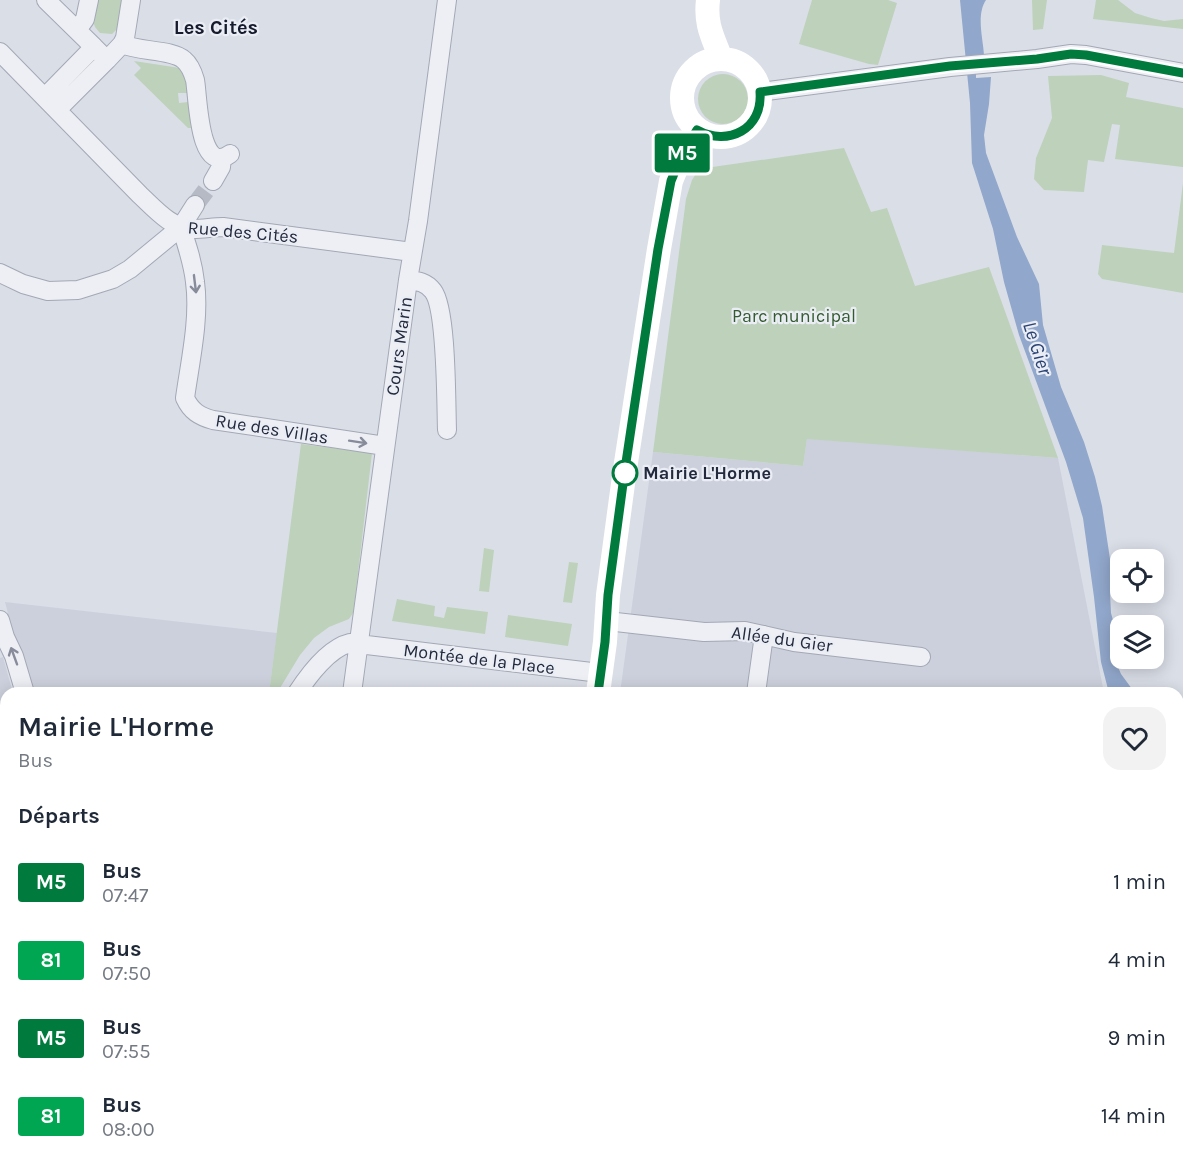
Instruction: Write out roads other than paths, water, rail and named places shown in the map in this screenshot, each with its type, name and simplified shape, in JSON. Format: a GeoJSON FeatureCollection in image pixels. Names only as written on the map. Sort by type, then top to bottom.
{"type":"FeatureCollection","features":[{"type":"Feature","properties":{"kind":"main road"},"geometry":{"type":"LineString","coordinates":[[708,0],[706,14],[708,26],[722,59]]}},
{"type":"Feature","properties":{"kind":"main road"},"geometry":{"type":"LineString","coordinates":[[722,59],[733,61],[744,67],[752,75],[760,92],[758,110],[752,122],[731,136],[707,135],[697,130],[688,120],[683,108],[684,85],[690,74],[699,66],[710,61],[722,59]]}},
{"type":"Feature","properties":{"kind":"main road"},"geometry":{"type":"LineString","coordinates":[[599,683],[608,595],[658,249],[671,181],[682,154],[697,130]]}},
{"type":"Feature","properties":{"kind":"street"},"geometry":{"type":"LineString","coordinates":[[46,0],[100,54]]}},
{"type":"Feature","properties":{"kind":"street"},"geometry":{"type":"LineString","coordinates":[[77,30],[85,19],[89,0]]}},
{"type":"Feature","properties":{"kind":"street"},"geometry":{"type":"LineString","coordinates":[[51,103],[100,54],[122,44],[131,0]]}},
{"type":"Feature","properties":{"kind":"street","name":"Cours Marin"},"geometry":{"type":"LineString","coordinates":[[353,687],[447,0]]}},
{"type":"Feature","properties":{"kind":"street"},"geometry":{"type":"LineString","coordinates":[[122,44],[133,49],[172,54],[186,61],[190,67],[194,76],[201,133],[205,144],[213,155],[226,156],[213,181]]}},
{"type":"Feature","properties":{"kind":"street","name":"Rue des Cités"},"geometry":{"type":"LineString","coordinates":[[0,52],[140,195],[161,214],[181,227],[192,229],[210,226],[223,227],[412,252]]}},
{"type":"Feature","properties":{"kind":"street"},"geometry":{"type":"LineString","coordinates":[[760,92],[950,66],[1003,63],[1071,54],[1183,73]]}},
{"type":"Feature","properties":{"kind":"street"},"geometry":{"type":"LineString","coordinates":[[0,273],[23,284],[48,291],[78,290],[113,279],[130,269],[181,227],[195,205]]}},
{"type":"Feature","properties":{"kind":"street","name":"Rue des Villas"},"geometry":{"type":"LineString","coordinates":[[181,227],[189,250],[197,298],[185,398],[188,406],[202,417],[213,420],[385,446]]}},
{"type":"Feature","properties":{"kind":"street"},"geometry":{"type":"LineString","coordinates":[[408,280],[420,281],[427,285],[434,292],[438,301],[444,347],[447,430]]}},
{"type":"Feature","properties":{"kind":"street"},"geometry":{"type":"LineString","coordinates":[[0,620],[23,687]]}},
{"type":"Feature","properties":{"kind":"street","name":"Allée du Gier"},"geometry":{"type":"LineString","coordinates":[[607,621],[704,632],[745,631],[795,642],[921,657]]}},
{"type":"Feature","properties":{"kind":"street"},"geometry":{"type":"LineString","coordinates":[[757,687],[764,635]]}},
{"type":"Feature","properties":{"kind":"street"},"geometry":{"type":"LineString","coordinates":[[300,687],[318,665],[338,649],[350,643],[358,644]]}},
{"type":"Feature","properties":{"kind":"street","name":"Montée de la Place"},"geometry":{"type":"LineString","coordinates":[[358,644],[599,683]]}},
{"type":"Feature","properties":{"kind":"water","name":"Le Gier"},"geometry":{"type":"Polygon","coordinates":[[[960,0],[986,0],[981,13],[984,55],[976,55],[976,78],[991,77],[984,135],[986,153],[1017,237],[1039,284],[1043,325],[1061,387],[1084,442],[1095,477],[1110,559],[1110,669],[1119,669],[1131,687],[1107,687],[1101,662],[1083,518],[1066,462],[1019,335],[1004,282],[993,229],[972,163],[970,103],[960,0]]]}},
{"type":"Feature","properties":{"kind":"tunnel"},"geometry":{"type":"LineString","coordinates":[[195,205],[213,181]]}},
{"type":"Feature","properties":{"kind":"place","name":"Mairie L'Horme"},"geometry":{"type":"Point","coordinates":[625,473]}},
{"type":"Feature","properties":{"kind":"district","name":"Les Cités"},"geometry":{"type":"Point","coordinates":[216,27]}},
{"type":"Feature","properties":{"kind":"park label","name":"Parc municipal"},"geometry":{"type":"Point","coordinates":[794,316]}}]}
